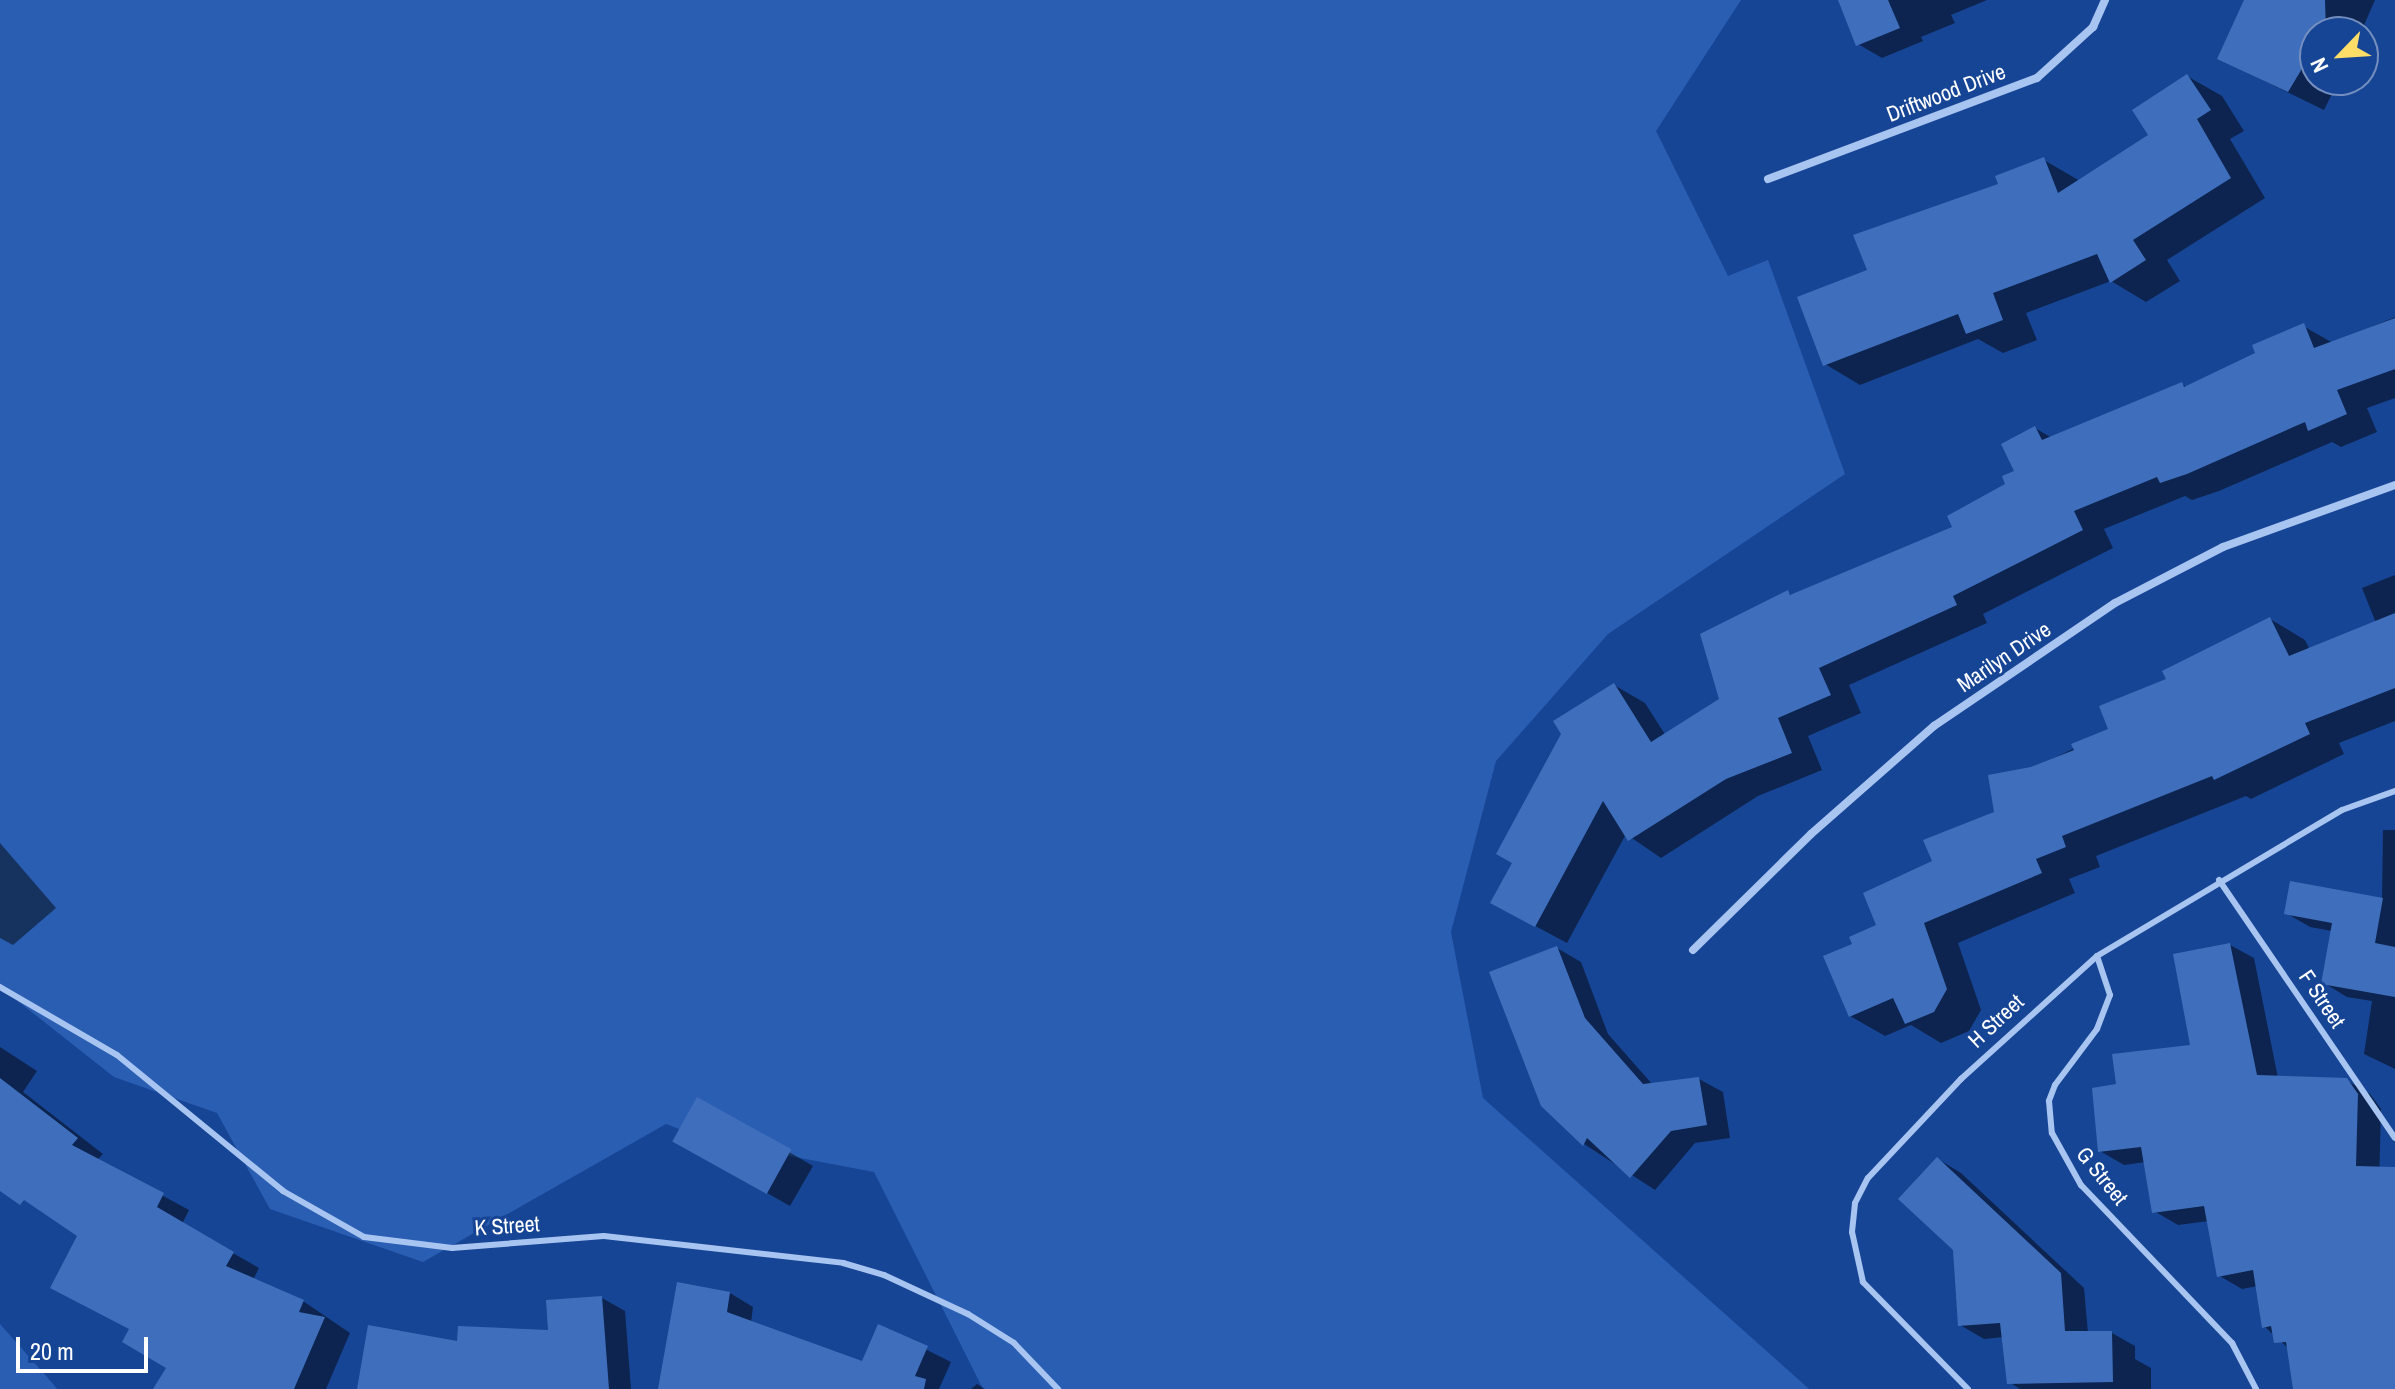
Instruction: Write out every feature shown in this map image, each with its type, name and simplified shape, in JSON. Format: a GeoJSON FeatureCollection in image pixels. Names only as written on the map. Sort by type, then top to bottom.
{"type":"FeatureCollection","features":[{"type":"Feature","properties":{"kind":"street","name":"Driftwood Drive"},"geometry":{"type":"LineString","coordinates":[[1768,179],[2037,78],[2093,27],[2105,0]]}},
{"type":"Feature","properties":{"kind":"street","name":"Marilyn Drive"},"geometry":{"type":"LineString","coordinates":[[1693,950],[1811,834],[1934,726],[2115,603],[2223,547],[2395,485]]}},
{"type":"Feature","properties":{"kind":"lane","name":"H Street"},"geometry":{"type":"LineString","coordinates":[[1968,1389],[1863,1282],[1855,1258],[1855,1203],[1868,1178],[1961,1079],[2097,956],[2219,880],[2342,810],[2395,791]]}},
{"type":"Feature","properties":{"kind":"lane","name":"F Street"},"geometry":{"type":"LineString","coordinates":[[2219,880],[2395,1138]]}},
{"type":"Feature","properties":{"kind":"lane","name":"G Street"},"geometry":{"type":"LineString","coordinates":[[2097,956],[2110,995],[2097,1029],[2055,1085],[2049,1101],[2052,1133],[2081,1185],[2215,1321],[2256,1389]]}},
{"type":"Feature","properties":{"kind":"lane","name":"K Street"},"geometry":{"type":"LineString","coordinates":[[0,987],[117,1055],[283,1191],[364,1237],[452,1248],[604,1236],[843,1263],[884,1275],[968,1314],[1014,1343],[1058,1389]]}},
{"type":"Feature","properties":{"kind":"shaded area"},"geometry":{"type":"Polygon","coordinates":[[[0,0],[1741,0],[1656,131],[1728,276],[1768,260],[1845,474],[1608,634],[1496,761],[1451,932],[1483,1098],[1809,1389],[983,1389],[874,1172],[711,1141],[666,1124],[423,1262],[270,1209],[217,1113],[114,1077],[0,987],[0,0]]]}},
{"type":"Feature","properties":{"kind":"shaded area"},"geometry":{"type":"Polygon","coordinates":[[[0,1324],[54,1385],[57,1389],[0,1389],[0,1324]]]}},
{"type":"Feature","properties":{"kind":"building"},"geometry":{"type":"Polygon","coordinates":[[[1838,0],[1888,0],[1900,28],[1856,46],[1838,0]]]}},
{"type":"Feature","properties":{"kind":"building"},"geometry":{"type":"Polygon","coordinates":[[[2244,0],[2325,0],[2326,16],[2299,16],[2299,74],[2288,92],[2217,59],[2244,0]]]}},
{"type":"Feature","properties":{"kind":"building"},"geometry":{"type":"Polygon","coordinates":[[[2187,74],[2211,110],[2197,119],[2231,178],[2133,240],[2146,260],[2110,283],[2097,254],[1993,293],[2003,320],[1966,334],[1958,314],[1823,366],[1797,297],[1867,270],[1853,235],[1998,184],[1995,176],[2044,157],[2058,193],[2148,135],[2132,110],[2187,74]]]}},
{"type":"Feature","properties":{"kind":"building"},"geometry":{"type":"Polygon","coordinates":[[[2395,318],[2395,369],[2337,390],[2347,414],[2308,431],[2305,422],[2187,474],[2160,483],[2157,477],[2074,511],[2083,530],[1953,596],[1957,605],[1819,668],[1831,695],[1778,718],[1792,753],[1726,779],[1628,841],[1603,801],[1535,927],[1490,903],[1512,863],[1496,854],[1561,734],[1553,721],[1614,683],[1651,742],[1719,699],[1700,634],[1788,590],[1790,595],[1952,527],[1947,516],[2005,484],[2002,476],[2014,471],[2001,444],[2035,426],[2042,440],[2182,382],[2184,387],[2255,353],[2252,345],[2304,323],[2314,348],[2395,318]]]}},
{"type":"Feature","properties":{"kind":"building"},"geometry":{"type":"Polygon","coordinates":[[[2395,613],[2395,688],[2305,723],[2310,734],[2214,780],[2212,776],[2062,836],[2066,847],[2036,859],[2042,873],[1924,923],[1947,989],[1934,1012],[1905,1024],[1893,998],[1849,1017],[1823,956],[1852,944],[1849,937],[1876,925],[1863,893],[1932,861],[1923,840],[1994,812],[1988,775],[2031,767],[2074,750],[2071,744],[2108,729],[2099,706],[2166,679],[2162,671],[2270,617],[2289,656],[2395,613]]]}},
{"type":"Feature","properties":{"kind":"building"},"geometry":{"type":"Polygon","coordinates":[[[2290,881],[2383,898],[2375,943],[2395,947],[2395,997],[2321,984],[2332,923],[2284,914],[2290,881]]]}},
{"type":"Feature","properties":{"kind":"building"},"geometry":{"type":"Polygon","coordinates":[[[2230,943],[2257,1075],[2347,1078],[2358,1094],[2356,1166],[2395,1167],[2395,1389],[2293,1389],[2286,1342],[2274,1343],[2271,1326],[2262,1328],[2253,1270],[2217,1277],[2204,1206],[2152,1213],[2141,1147],[2098,1152],[2092,1088],[2116,1084],[2112,1054],[2190,1045],[2173,954],[2230,943]]]}},
{"type":"Feature","properties":{"kind":"building"},"geometry":{"type":"Polygon","coordinates":[[[1557,946],[1585,1018],[1643,1084],[1699,1077],[1707,1125],[1671,1131],[1630,1178],[1587,1138],[1583,1146],[1541,1106],[1489,972],[1557,946]]]}},
{"type":"Feature","properties":{"kind":"building"},"geometry":{"type":"Polygon","coordinates":[[[0,1078],[78,1138],[72,1145],[164,1193],[157,1207],[234,1252],[226,1266],[304,1300],[299,1312],[325,1317],[294,1389],[153,1389],[166,1368],[122,1342],[129,1329],[50,1288],[77,1236],[24,1200],[20,1205],[0,1191],[0,1078]]]}},
{"type":"Feature","properties":{"kind":"building"},"geometry":{"type":"Polygon","coordinates":[[[697,1097],[791,1149],[767,1194],[672,1142],[697,1097]]]}},
{"type":"Feature","properties":{"kind":"building"},"geometry":{"type":"Polygon","coordinates":[[[1937,1157],[2061,1273],[2065,1331],[2112,1331],[2113,1382],[2007,1384],[2000,1323],[1958,1326],[1953,1250],[1898,1199],[1937,1157]]]}},
{"type":"Feature","properties":{"kind":"building"},"geometry":{"type":"Polygon","coordinates":[[[677,1282],[730,1292],[727,1312],[862,1361],[878,1324],[928,1346],[915,1376],[926,1379],[924,1389],[658,1389],[677,1282]]]}},
{"type":"Feature","properties":{"kind":"building"},"geometry":{"type":"Polygon","coordinates":[[[602,1296],[609,1389],[357,1389],[368,1325],[457,1341],[458,1326],[548,1330],[546,1300],[602,1296]]]}}]}
